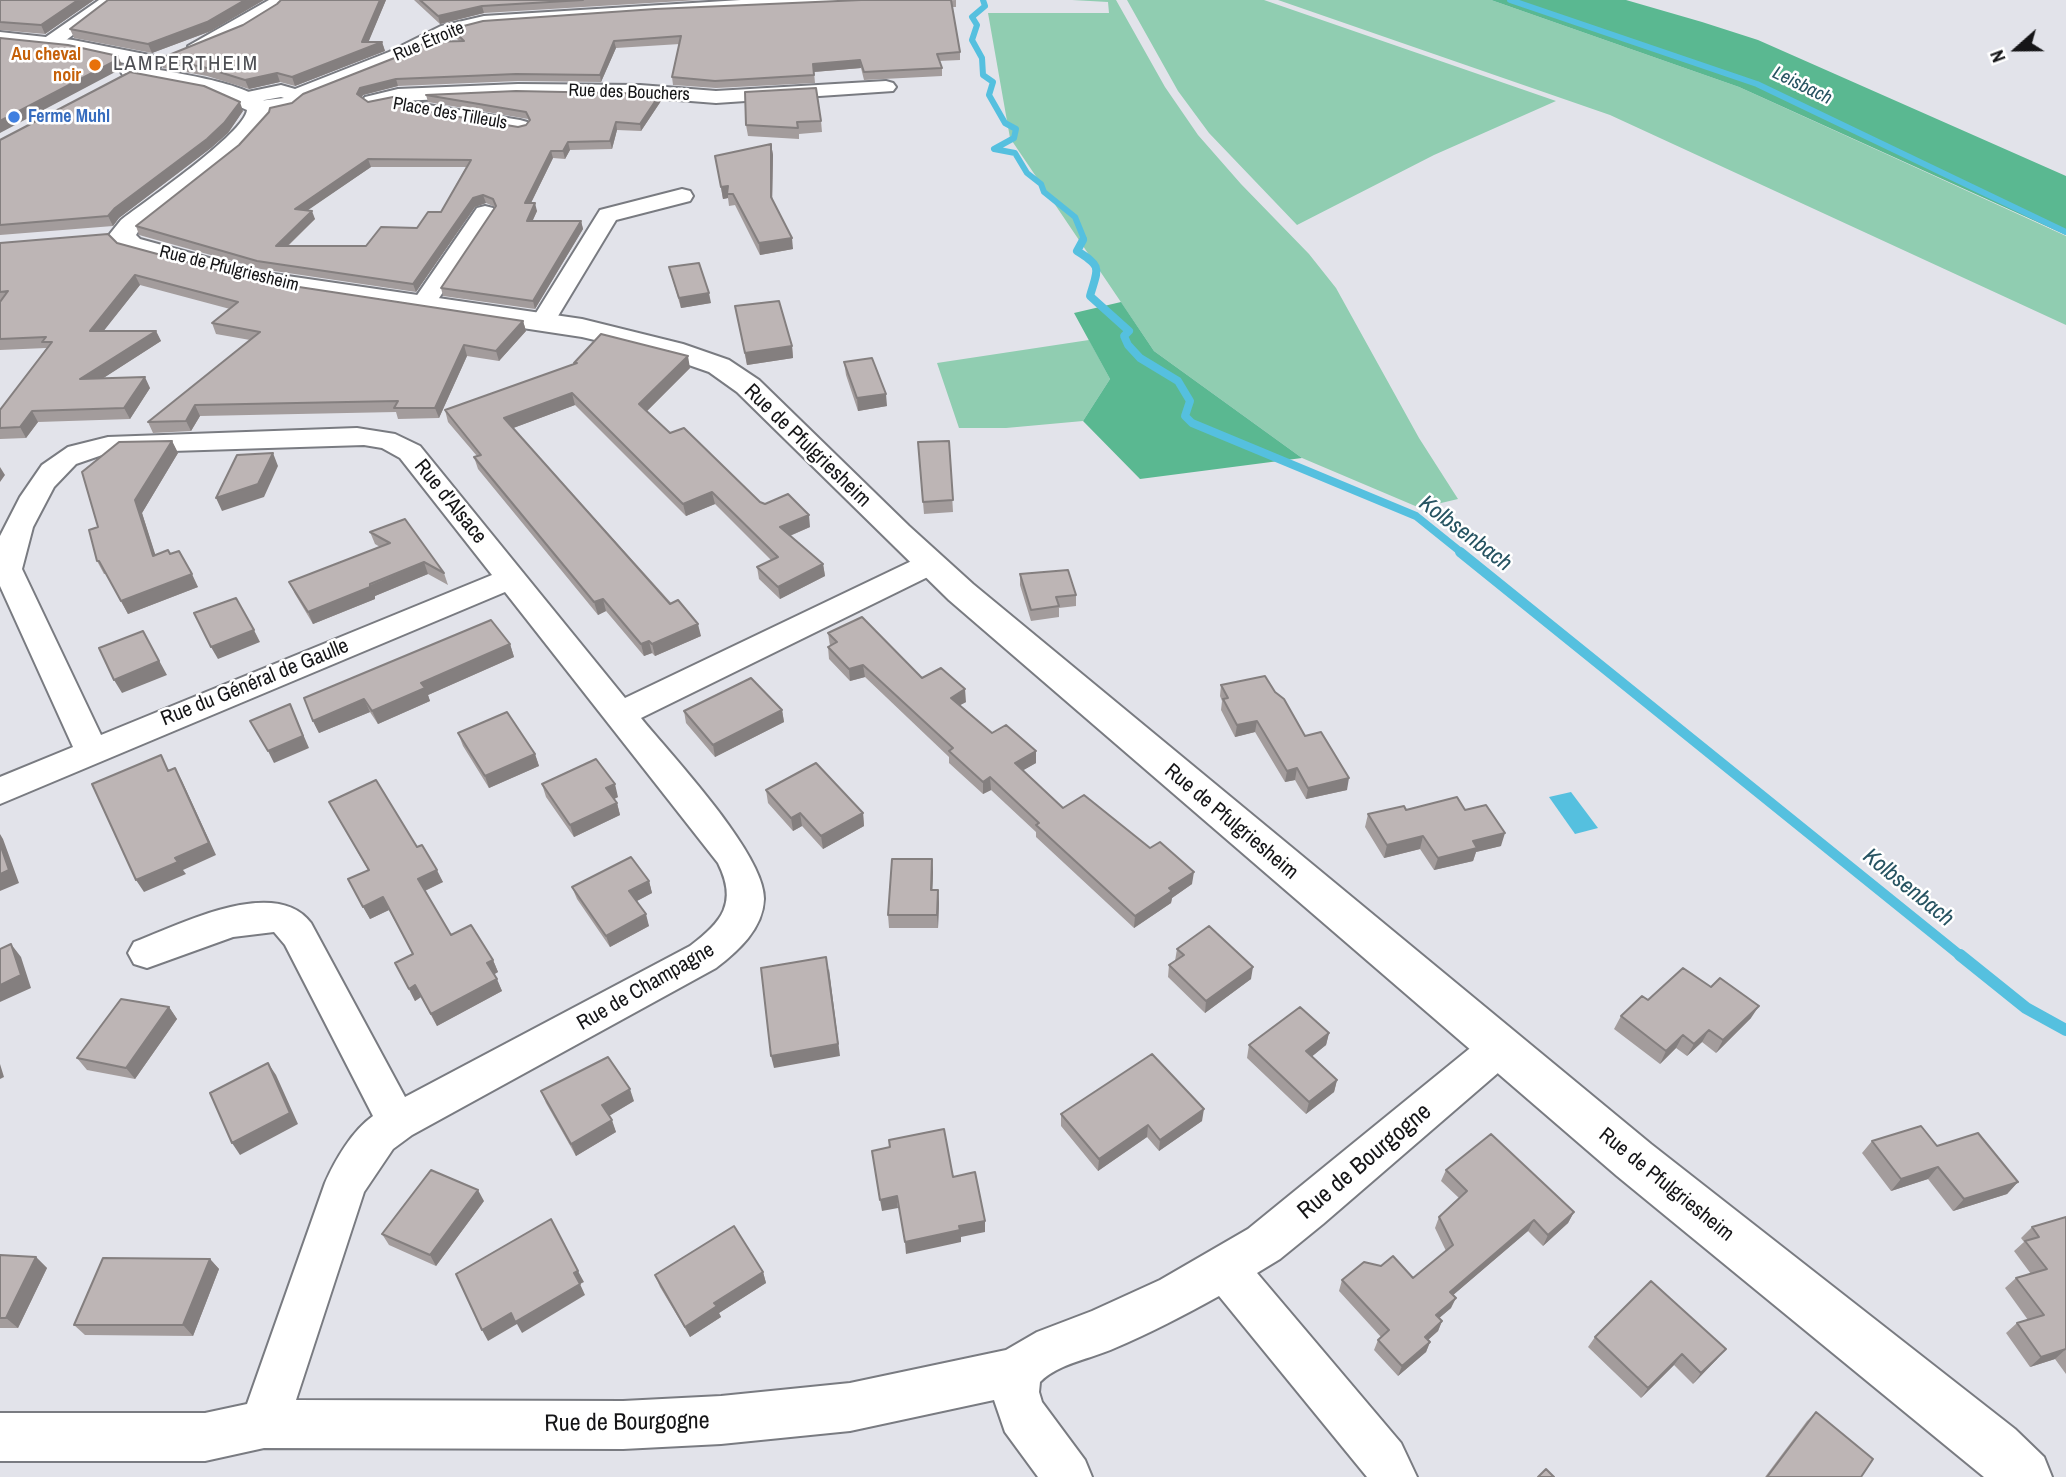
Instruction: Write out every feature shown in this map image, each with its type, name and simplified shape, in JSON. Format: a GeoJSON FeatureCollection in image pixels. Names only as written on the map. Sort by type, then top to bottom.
{"type":"FeatureCollection","features":[{"type":"Feature","properties":{"kind":"main road"},"geometry":{"type":"LineString","coordinates":[[0,38],[50,43],[149,65],[252,103]]}},
{"type":"Feature","properties":{"kind":"main road","name":"Rue de Pfulgriesheim"},"geometry":{"type":"LineString","coordinates":[[252,103],[258,118],[232,146],[130,225],[108,237],[258,280],[543,321],[674,350],[719,366],[748,386],[930,564],[1499,1048],[2010,1463],[2049,1477]]}},
{"type":"Feature","properties":{"kind":"street"},"geometry":{"type":"LineString","coordinates":[[50,43],[110,0]]}},
{"type":"Feature","properties":{"kind":"street"},"geometry":{"type":"LineString","coordinates":[[149,65],[229,32],[279,0]]}},
{"type":"Feature","properties":{"kind":"street","name":"Rue Étroite"},"geometry":{"type":"LineString","coordinates":[[297,95],[396,56],[447,30],[484,21],[643,10],[861,0]]}},
{"type":"Feature","properties":{"kind":"street","name":"Rue des Bouchers"},"geometry":{"type":"LineString","coordinates":[[372,101],[398,95],[518,90],[639,91],[716,97],[886,87]]}},
{"type":"Feature","properties":{"kind":"street","name":"Place des Tilleuls"},"geometry":{"type":"LineString","coordinates":[[252,103],[284,105],[294,101],[297,95],[372,101],[520,126]]}},
{"type":"Feature","properties":{"kind":"street"},"geometry":{"type":"LineString","coordinates":[[543,321],[608,215],[682,195]]}},
{"type":"Feature","properties":{"kind":"street"},"geometry":{"type":"LineString","coordinates":[[423,304],[485,213]]}},
{"type":"Feature","properties":{"kind":"street","name":"Rue d'Alsace"},"geometry":{"type":"LineString","coordinates":[[92,751],[6,584],[7,553],[20,521],[62,462],[77,452],[108,445],[358,436],[390,440],[410,452],[618,715]]}},
{"type":"Feature","properties":{"kind":"street"},"geometry":{"type":"LineString","coordinates":[[618,715],[930,564]]}},
{"type":"Feature","properties":{"kind":"street","name":"Rue du Général de Gaulle"},"geometry":{"type":"LineString","coordinates":[[0,791],[511,578]]}},
{"type":"Feature","properties":{"kind":"street","name":"Rue de Champagne"},"geometry":{"type":"LineString","coordinates":[[264,1424],[346,1183],[378,1136],[397,1122],[703,957],[732,933],[743,914],[746,883],[731,855],[618,715]]}},
{"type":"Feature","properties":{"kind":"street"},"geometry":{"type":"LineString","coordinates":[[147,953],[238,921],[276,916],[288,921],[298,934],[397,1122]]}},
{"type":"Feature","properties":{"kind":"street","name":"Rue de Bourgogne"},"geometry":{"type":"LineString","coordinates":[[0,1437],[205,1437],[264,1424],[623,1425],[721,1420],[850,1408],[1018,1371],[1027,1362],[1053,1348],[1143,1313],[1225,1269],[1264,1244],[1499,1048]]}},
{"type":"Feature","properties":{"kind":"street"},"geometry":{"type":"LineString","coordinates":[[1225,1269],[1358,1427],[1384,1460],[1393,1477]]}},
{"type":"Feature","properties":{"kind":"street"},"geometry":{"type":"LineString","coordinates":[[1018,1371],[1014,1392],[1022,1415],[1068,1477]]}},
{"type":"Feature","properties":{"kind":"green space"},"geometry":{"type":"Polygon","coordinates":[[[1072,0],[1116,0],[1165,87],[1198,135],[1309,254],[1336,288],[1419,438],[1458,499],[1420,508],[1302,458],[1154,351],[1010,138],[988,13],[1109,13],[1108,2],[1072,0]]]}},
{"type":"Feature","properties":{"kind":"green space"},"geometry":{"type":"Polygon","coordinates":[[[1127,0],[1264,0],[1556,101],[1434,155],[1297,225],[1209,133],[1178,91],[1127,0]]]}},
{"type":"Feature","properties":{"kind":"green space"},"geometry":{"type":"Polygon","coordinates":[[[1278,0],[1491,0],[1739,87],[2066,236],[2066,325],[1610,115],[1278,0]]]}},
{"type":"Feature","properties":{"kind":"green space"},"geometry":{"type":"Polygon","coordinates":[[[1491,0],[1626,0],[1758,40],[2066,176],[2066,235],[1739,87],[1491,0]]]}},
{"type":"Feature","properties":{"kind":"green space"},"geometry":{"type":"Polygon","coordinates":[[[1121,302],[1154,351],[1302,458],[1140,479],[1083,421],[1110,379],[1074,313],[1121,302]]]}},
{"type":"Feature","properties":{"kind":"green space"},"geometry":{"type":"Polygon","coordinates":[[[1089,340],[1110,379],[1083,421],[1006,428],[959,428],[937,363],[1089,340]]]}},
{"type":"Feature","properties":{"kind":"water"},"geometry":{"type":"Polygon","coordinates":[[[1571,792],[1598,828],[1575,834],[1549,797],[1571,792]]]}},
{"type":"Feature","properties":{"kind":"building"},"geometry":{"type":"Polygon","coordinates":[[[0,0],[78,0],[41,25],[0,22],[0,0]]]}},
{"type":"Feature","properties":{"kind":"building"},"geometry":{"type":"Polygon","coordinates":[[[108,0],[245,0],[207,22],[148,44],[70,29],[108,0]]]}},
{"type":"Feature","properties":{"kind":"building"},"geometry":{"type":"Polygon","coordinates":[[[281,0],[380,0],[362,42],[382,42],[292,77],[277,73],[245,80],[203,67],[159,59],[243,25],[281,0]]]}},
{"type":"Feature","properties":{"kind":"building"},"geometry":{"type":"Polygon","coordinates":[[[420,0],[583,0],[482,6],[438,16],[420,0]]]}},
{"type":"Feature","properties":{"kind":"building"},"geometry":{"type":"Polygon","coordinates":[[[861,0],[951,0],[960,52],[937,54],[942,68],[864,72],[860,60],[813,64],[814,75],[715,81],[672,77],[681,36],[614,41],[600,75],[516,74],[396,79],[360,88],[357,94],[368,102],[398,96],[395,100],[400,107],[518,127],[526,125],[530,120],[526,112],[426,95],[516,91],[660,94],[640,124],[616,122],[610,141],[568,142],[563,151],[551,151],[525,203],[535,203],[527,221],[581,221],[533,301],[441,288],[496,206],[493,199],[483,195],[473,198],[413,284],[257,261],[136,226],[239,145],[270,108],[292,103],[303,94],[402,55],[427,42],[464,41],[452,29],[483,21],[655,9],[861,0]],[[368,159],[295,209],[312,211],[276,246],[366,246],[381,227],[417,228],[428,212],[441,212],[471,160],[368,159]]]}},
{"type":"Feature","properties":{"kind":"building"},"geometry":{"type":"Polygon","coordinates":[[[0,38],[68,45],[118,56],[115,61],[0,121],[0,38]]]}},
{"type":"Feature","properties":{"kind":"building"},"geometry":{"type":"Polygon","coordinates":[[[130,72],[204,86],[240,102],[207,139],[108,216],[0,225],[0,140],[130,72]]]}},
{"type":"Feature","properties":{"kind":"building"},"geometry":{"type":"Polygon","coordinates":[[[816,88],[821,121],[797,122],[798,128],[746,125],[745,92],[816,88]]]}},
{"type":"Feature","properties":{"kind":"building"},"geometry":{"type":"Polygon","coordinates":[[[771,144],[771,197],[792,238],[759,243],[733,194],[727,194],[728,186],[721,187],[715,156],[771,144]]]}},
{"type":"Feature","properties":{"kind":"building"},"geometry":{"type":"Polygon","coordinates":[[[108,234],[117,243],[253,280],[523,321],[496,351],[464,345],[435,408],[394,408],[398,401],[195,405],[186,421],[148,422],[260,332],[212,323],[238,302],[135,275],[90,331],[156,331],[80,379],[145,377],[124,408],[32,411],[20,427],[0,428],[0,410],[52,342],[42,342],[46,337],[0,339],[0,302],[8,291],[0,292],[0,243],[108,234]]]}},
{"type":"Feature","properties":{"kind":"building"},"geometry":{"type":"Polygon","coordinates":[[[699,263],[709,293],[679,298],[669,267],[699,263]]]}},
{"type":"Feature","properties":{"kind":"building"},"geometry":{"type":"Polygon","coordinates":[[[779,301],[792,346],[745,353],[735,306],[779,301]]]}},
{"type":"Feature","properties":{"kind":"building"},"geometry":{"type":"Polygon","coordinates":[[[601,334],[688,356],[639,404],[670,433],[684,428],[760,502],[765,504],[788,494],[809,515],[780,527],[823,564],[778,587],[757,567],[778,557],[712,492],[683,504],[572,393],[504,418],[670,604],[678,600],[698,624],[652,644],[649,641],[641,644],[603,599],[594,602],[474,457],[481,455],[445,410],[577,363],[574,363],[601,334]]]}},
{"type":"Feature","properties":{"kind":"building"},"geometry":{"type":"Polygon","coordinates":[[[872,358],[886,394],[857,398],[844,362],[872,358]]]}},
{"type":"Feature","properties":{"kind":"building"},"geometry":{"type":"Polygon","coordinates":[[[172,441],[135,500],[153,556],[168,550],[170,554],[179,551],[192,574],[121,601],[97,561],[89,530],[98,527],[82,472],[119,442],[172,441]]]}},
{"type":"Feature","properties":{"kind":"building"},"geometry":{"type":"Polygon","coordinates":[[[949,441],[953,500],[923,502],[918,442],[949,441]]]}},
{"type":"Feature","properties":{"kind":"building"},"geometry":{"type":"Polygon","coordinates":[[[273,453],[258,484],[216,498],[237,455],[273,453]]]}},
{"type":"Feature","properties":{"kind":"building"},"geometry":{"type":"Polygon","coordinates":[[[405,519],[444,573],[424,562],[308,612],[289,582],[390,543],[370,532],[405,519]]]}},
{"type":"Feature","properties":{"kind":"building"},"geometry":{"type":"Polygon","coordinates":[[[1068,570],[1076,595],[1056,597],[1059,606],[1031,610],[1020,574],[1068,570]]]}},
{"type":"Feature","properties":{"kind":"building"},"geometry":{"type":"Polygon","coordinates":[[[236,598],[254,630],[211,647],[194,613],[236,598]]]}},
{"type":"Feature","properties":{"kind":"building"},"geometry":{"type":"Polygon","coordinates":[[[862,617],[922,678],[941,668],[965,689],[951,698],[992,733],[1006,725],[1036,751],[1015,763],[1063,808],[1084,795],[1150,848],[1160,842],[1194,872],[1169,888],[1172,891],[1135,916],[1036,825],[1039,823],[990,777],[983,782],[949,751],[953,748],[863,665],[849,669],[828,647],[837,642],[828,633],[862,617]]]}},
{"type":"Feature","properties":{"kind":"building"},"geometry":{"type":"Polygon","coordinates":[[[491,620],[510,644],[421,683],[425,688],[372,711],[364,699],[313,721],[304,698],[491,620]]]}},
{"type":"Feature","properties":{"kind":"building"},"geometry":{"type":"Polygon","coordinates":[[[143,631],[159,661],[114,680],[99,648],[143,631]]]}},
{"type":"Feature","properties":{"kind":"building"},"geometry":{"type":"Polygon","coordinates":[[[1265,676],[1275,692],[1284,699],[1305,736],[1321,732],[1349,778],[1308,788],[1297,768],[1287,771],[1257,721],[1237,725],[1223,699],[1228,698],[1221,685],[1265,676]]]}},
{"type":"Feature","properties":{"kind":"building"},"geometry":{"type":"Polygon","coordinates":[[[751,678],[782,710],[713,745],[684,711],[751,678]]]}},
{"type":"Feature","properties":{"kind":"building"},"geometry":{"type":"Polygon","coordinates":[[[290,704],[303,736],[268,751],[250,721],[290,704]]]}},
{"type":"Feature","properties":{"kind":"building"},"geometry":{"type":"Polygon","coordinates":[[[507,712],[535,754],[485,776],[458,733],[507,712]]]}},
{"type":"Feature","properties":{"kind":"building"},"geometry":{"type":"Polygon","coordinates":[[[161,755],[168,771],[175,768],[209,843],[175,858],[178,862],[136,880],[92,784],[161,755]]]}},
{"type":"Feature","properties":{"kind":"building"},"geometry":{"type":"Polygon","coordinates":[[[596,759],[615,784],[606,788],[617,803],[570,825],[542,784],[596,759]]]}},
{"type":"Feature","properties":{"kind":"building"},"geometry":{"type":"Polygon","coordinates":[[[816,763],[863,813],[821,836],[800,813],[791,818],[766,790],[816,763]]]}},
{"type":"Feature","properties":{"kind":"building"},"geometry":{"type":"Polygon","coordinates":[[[376,780],[417,847],[422,845],[437,870],[418,879],[451,935],[471,925],[493,960],[487,963],[497,979],[431,1014],[415,985],[409,989],[395,963],[413,954],[383,897],[363,907],[348,879],[369,870],[329,802],[376,780]]]}},
{"type":"Feature","properties":{"kind":"building"},"geometry":{"type":"Polygon","coordinates":[[[1457,797],[1465,810],[1486,805],[1505,833],[1473,841],[1477,848],[1438,858],[1423,836],[1387,845],[1368,814],[1404,806],[1406,810],[1457,797]]]}},
{"type":"Feature","properties":{"kind":"building"},"geometry":{"type":"Polygon","coordinates":[[[0,844],[9,870],[0,874],[0,844]]]}},
{"type":"Feature","properties":{"kind":"building"},"geometry":{"type":"Polygon","coordinates":[[[631,857],[649,881],[629,891],[646,914],[606,936],[572,887],[631,857]]]}},
{"type":"Feature","properties":{"kind":"building"},"geometry":{"type":"Polygon","coordinates":[[[892,859],[932,859],[931,890],[938,890],[937,915],[888,915],[892,859]]]}},
{"type":"Feature","properties":{"kind":"building"},"geometry":{"type":"Polygon","coordinates":[[[1209,926],[1253,967],[1206,1001],[1169,965],[1184,955],[1177,949],[1209,926]]]}},
{"type":"Feature","properties":{"kind":"building"},"geometry":{"type":"Polygon","coordinates":[[[11,944],[21,975],[0,985],[0,949],[11,944]]]}},
{"type":"Feature","properties":{"kind":"building"},"geometry":{"type":"Polygon","coordinates":[[[826,957],[838,1044],[771,1056],[761,968],[826,957]]]}},
{"type":"Feature","properties":{"kind":"building"},"geometry":{"type":"Polygon","coordinates":[[[1683,968],[1711,987],[1720,978],[1759,1006],[1723,1040],[1709,1030],[1694,1044],[1683,1035],[1666,1051],[1621,1016],[1642,996],[1648,1000],[1683,968]]]}},
{"type":"Feature","properties":{"kind":"building"},"geometry":{"type":"Polygon","coordinates":[[[121,999],[169,1007],[126,1068],[77,1058],[121,999]]]}},
{"type":"Feature","properties":{"kind":"building"},"geometry":{"type":"Polygon","coordinates":[[[1300,1007],[1329,1033],[1306,1051],[1337,1080],[1309,1102],[1249,1045],[1300,1007]]]}},
{"type":"Feature","properties":{"kind":"building"},"geometry":{"type":"Polygon","coordinates":[[[1152,1054],[1204,1109],[1160,1140],[1148,1125],[1099,1159],[1061,1114],[1152,1054]]]}},
{"type":"Feature","properties":{"kind":"building"},"geometry":{"type":"Polygon","coordinates":[[[608,1057],[630,1089],[602,1105],[612,1120],[571,1144],[541,1091],[608,1057]]]}},
{"type":"Feature","properties":{"kind":"building"},"geometry":{"type":"Polygon","coordinates":[[[268,1063],[290,1113],[232,1143],[210,1093],[268,1063]]]}},
{"type":"Feature","properties":{"kind":"building"},"geometry":{"type":"Polygon","coordinates":[[[1921,1126],[1937,1146],[1978,1133],[2018,1182],[1964,1199],[1938,1167],[1901,1179],[1872,1141],[1921,1126]]]}},
{"type":"Feature","properties":{"kind":"building"},"geometry":{"type":"Polygon","coordinates":[[[944,1129],[953,1177],[975,1172],[985,1221],[959,1226],[960,1230],[905,1242],[897,1196],[880,1200],[872,1151],[890,1147],[889,1140],[944,1129]]]}},
{"type":"Feature","properties":{"kind":"building"},"geometry":{"type":"Polygon","coordinates":[[[1491,1134],[1574,1212],[1548,1235],[1534,1220],[1450,1292],[1456,1298],[1436,1315],[1442,1321],[1425,1337],[1430,1342],[1402,1366],[1378,1340],[1389,1330],[1342,1280],[1364,1262],[1381,1266],[1393,1256],[1413,1278],[1453,1245],[1439,1217],[1467,1191],[1446,1170],[1491,1134]]]}},
{"type":"Feature","properties":{"kind":"building"},"geometry":{"type":"Polygon","coordinates":[[[431,1170],[478,1190],[430,1255],[382,1234],[431,1170]]]}},
{"type":"Feature","properties":{"kind":"building"},"geometry":{"type":"Polygon","coordinates":[[[2066,1217],[2066,1349],[2041,1357],[2017,1323],[2044,1315],[2016,1278],[2047,1269],[2025,1241],[2039,1237],[2032,1227],[2066,1217]]]}},
{"type":"Feature","properties":{"kind":"building"},"geometry":{"type":"Polygon","coordinates":[[[551,1219],[578,1271],[574,1273],[580,1284],[515,1322],[511,1313],[482,1330],[456,1274],[551,1219]]]}},
{"type":"Feature","properties":{"kind":"building"},"geometry":{"type":"Polygon","coordinates":[[[734,1226],[763,1272],[714,1303],[717,1306],[685,1327],[655,1275],[734,1226]]]}},
{"type":"Feature","properties":{"kind":"building"},"geometry":{"type":"Polygon","coordinates":[[[0,1255],[36,1257],[6,1318],[0,1318],[0,1255]]]}},
{"type":"Feature","properties":{"kind":"building"},"geometry":{"type":"Polygon","coordinates":[[[103,1258],[210,1259],[183,1325],[74,1325],[103,1258]]]}},
{"type":"Feature","properties":{"kind":"building"},"geometry":{"type":"Polygon","coordinates":[[[1651,1281],[1726,1349],[1701,1373],[1682,1354],[1648,1388],[1595,1337],[1651,1281]]]}},
{"type":"Feature","properties":{"kind":"building"},"geometry":{"type":"Polygon","coordinates":[[[1816,1412],[1873,1459],[1861,1477],[1767,1477],[1816,1412]]]}},
{"type":"Feature","properties":{"kind":"building"},"geometry":{"type":"Polygon","coordinates":[[[1546,1469],[1554,1477],[1538,1477],[1546,1469]]]}},
{"type":"Feature","properties":{"kind":"waterway","name":"Kolbsenbach"},"geometry":{"type":"LineString","coordinates":[[983,0],[985,6],[972,17],[977,25],[972,40],[982,58],[983,75],[993,82],[989,95],[1005,123],[1016,129],[1014,138],[994,149],[1015,153],[1027,173],[1041,184],[1044,192],[1075,217],[1084,239],[1082,242]]}},
{"type":"Feature","properties":{"kind":"waterway","name":"Leisbach"},"geometry":{"type":"LineString","coordinates":[[1510,0],[1757,84],[2066,232]]}},
{"type":"Feature","properties":{"kind":"waterway","name":"Kolbsenbach"},"geometry":{"type":"LineString","coordinates":[[1083,240],[1077,251],[1091,261],[1096,269],[1090,296],[1129,331],[1124,336],[1140,358],[1178,381],[1190,401],[1185,416],[1192,423],[1416,516],[1462,553]]}},
{"type":"Feature","properties":{"kind":"waterway","name":"Kolbsenbach"},"geometry":{"type":"LineString","coordinates":[[1460,552],[1962,957]]}},
{"type":"Feature","properties":{"kind":"waterway","name":"Kolbsenbach"},"geometry":{"type":"LineString","coordinates":[[1960,955],[2026,1008],[2066,1030]]}},
{"type":"Feature","properties":{"kind":"place","name":"Au cheval noir"},"geometry":{"type":"Point","coordinates":[95,65]}},
{"type":"Feature","properties":{"kind":"place","name":"Ferme Muhl"},"geometry":{"type":"Point","coordinates":[14,117]}},
{"type":"Feature","properties":{"kind":"district","name":"LAMPERTHEIM"},"geometry":{"type":"Point","coordinates":[186,64]}}]}
